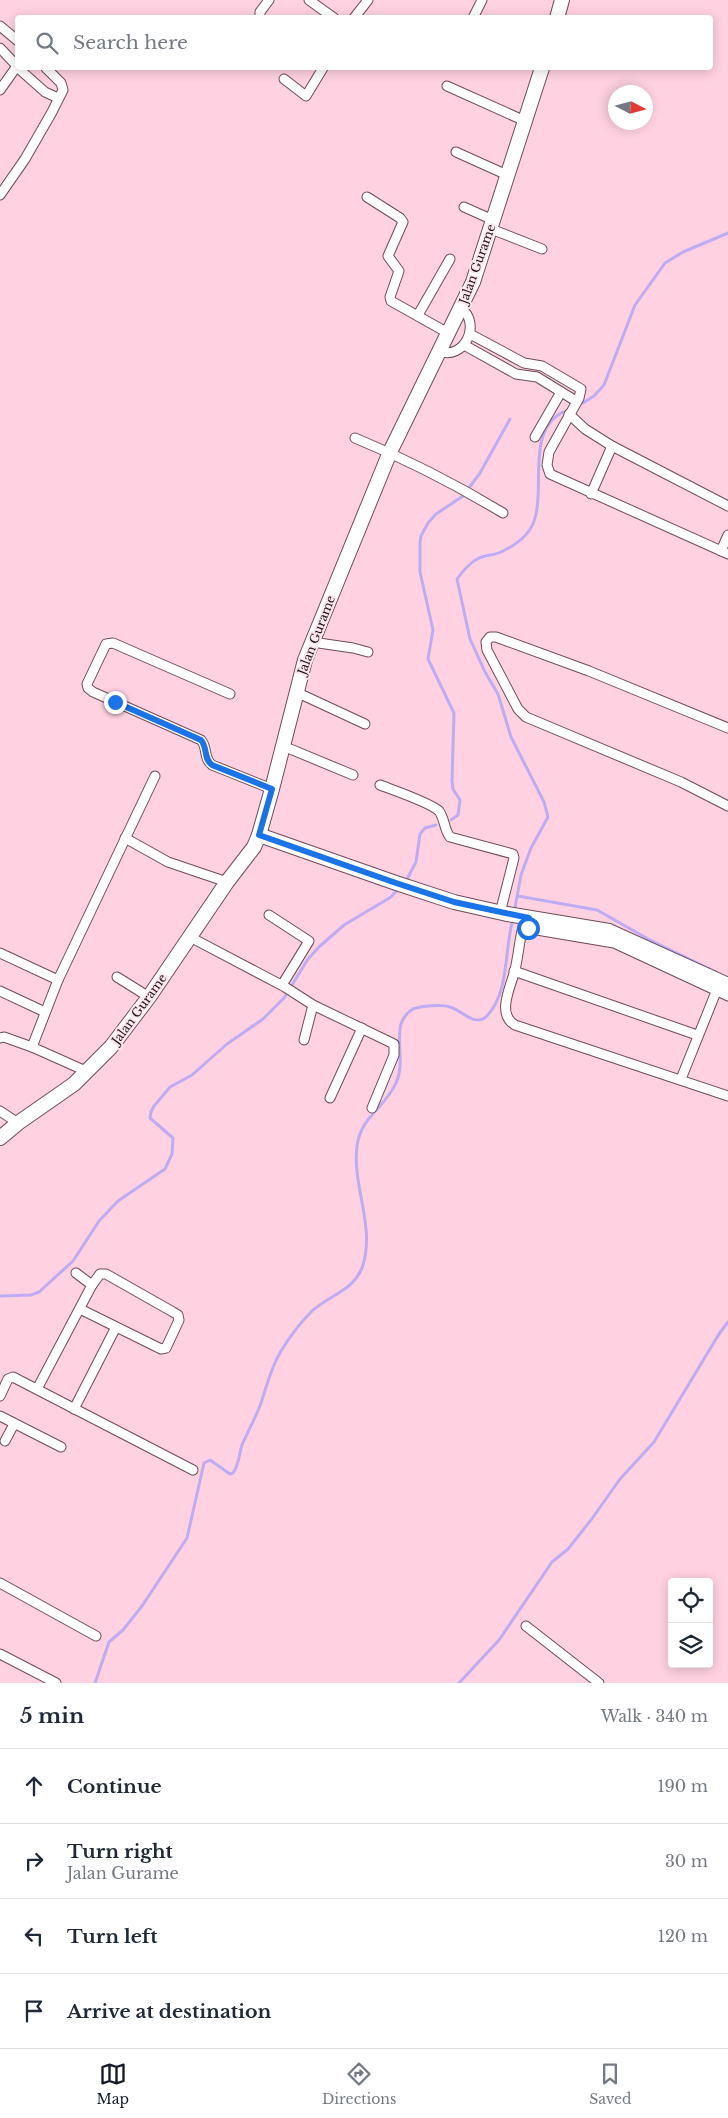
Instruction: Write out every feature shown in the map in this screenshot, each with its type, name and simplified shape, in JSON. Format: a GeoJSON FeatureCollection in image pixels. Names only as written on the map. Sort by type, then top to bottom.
{"type":"FeatureCollection","features":[{"type":"Feature","properties":{"kind":"street"},"geometry":{"type":"LineString","coordinates":[[260,15],[260,12],[269,0]]}},
{"type":"Feature","properties":{"kind":"street"},"geometry":{"type":"LineString","coordinates":[[309,0],[330,15]]}},
{"type":"Feature","properties":{"kind":"street"},"geometry":{"type":"LineString","coordinates":[[356,15],[368,0]]}},
{"type":"Feature","properties":{"kind":"street"},"geometry":{"type":"LineString","coordinates":[[474,15],[482,0]]}},
{"type":"Feature","properties":{"kind":"street"},"geometry":{"type":"LineString","coordinates":[[0,26],[15,38]]}},
{"type":"Feature","properties":{"kind":"street"},"geometry":{"type":"LineString","coordinates":[[0,48],[15,64]]}},
{"type":"Feature","properties":{"kind":"street"},"geometry":{"type":"LineString","coordinates":[[0,90],[16,70]]}},
{"type":"Feature","properties":{"kind":"street"},"geometry":{"type":"LineString","coordinates":[[21,70],[45,92],[58,98]]}},
{"type":"Feature","properties":{"kind":"street"},"geometry":{"type":"LineString","coordinates":[[0,194],[25,159],[63,90],[61,83],[48,70]]}},
{"type":"Feature","properties":{"kind":"street"},"geometry":{"type":"LineString","coordinates":[[284,79],[306,96],[322,70]]}},
{"type":"Feature","properties":{"kind":"street","name":"Jalan Gurame"},"geometry":{"type":"LineString","coordinates":[[0,1138],[18,1123],[74,1084],[111,1048],[149,997],[227,882],[254,847],[272,789],[296,692],[312,642],[390,452],[473,282],[541,70]]}},
{"type":"Feature","properties":{"kind":"street"},"geometry":{"type":"LineString","coordinates":[[447,86],[525,121]]}},
{"type":"Feature","properties":{"kind":"street"},"geometry":{"type":"LineString","coordinates":[[456,152],[507,175]]}},
{"type":"Feature","properties":{"kind":"street"},"geometry":{"type":"LineString","coordinates":[[367,198],[400,218],[403,222],[388,256],[399,271],[390,297],[395,303],[418,314],[448,333]]}},
{"type":"Feature","properties":{"kind":"street"},"geometry":{"type":"LineString","coordinates":[[464,207],[492,224],[542,249]]}},
{"type":"Feature","properties":{"kind":"street"},"geometry":{"type":"LineString","coordinates":[[418,314],[450,259]]}},
{"type":"Feature","properties":{"kind":"street"},"geometry":{"type":"LineString","coordinates":[[439,351],[444,353],[450,352],[464,345],[470,334],[469,317],[461,308]]}},
{"type":"Feature","properties":{"kind":"street"},"geometry":{"type":"LineString","coordinates":[[470,334],[524,363],[542,366],[580,389],[581,393],[550,448],[548,469],[554,477],[724,552],[728,535]]}},
{"type":"Feature","properties":{"kind":"street"},"geometry":{"type":"LineString","coordinates":[[464,345],[516,374],[537,378],[576,402]]}},
{"type":"Feature","properties":{"kind":"street"},"geometry":{"type":"LineString","coordinates":[[527,376],[533,364]]}},
{"type":"Feature","properties":{"kind":"street"},"geometry":{"type":"LineString","coordinates":[[535,437],[561,392]]}},
{"type":"Feature","properties":{"kind":"street"},"geometry":{"type":"LineString","coordinates":[[569,414],[592,433],[612,446],[728,506]]}},
{"type":"Feature","properties":{"kind":"street"},"geometry":{"type":"LineString","coordinates":[[355,438],[390,452],[467,491],[503,513]]}},
{"type":"Feature","properties":{"kind":"street"},"geometry":{"type":"LineString","coordinates":[[591,494],[612,446]]}},
{"type":"Feature","properties":{"kind":"street"},"geometry":{"type":"LineString","coordinates":[[728,728],[541,653],[496,637],[490,637],[486,642],[487,650],[516,706],[526,717],[681,782],[728,806]]}},
{"type":"Feature","properties":{"kind":"street"},"geometry":{"type":"LineString","coordinates":[[230,694],[113,642],[106,644],[87,684],[88,688],[93,692],[201,740],[205,746],[206,760],[212,765],[272,789]]}},
{"type":"Feature","properties":{"kind":"street"},"geometry":{"type":"LineString","coordinates":[[312,642],[368,652]]}},
{"type":"Feature","properties":{"kind":"street"},"geometry":{"type":"LineString","coordinates":[[296,692],[365,724]]}},
{"type":"Feature","properties":{"kind":"street"},"geometry":{"type":"LineString","coordinates":[[283,746],[353,775]]}},
{"type":"Feature","properties":{"kind":"street"},"geometry":{"type":"LineString","coordinates":[[32,1047],[58,980],[155,776]]}},
{"type":"Feature","properties":{"kind":"street"},"geometry":{"type":"LineString","coordinates":[[380,785],[434,807],[441,814],[450,837],[513,854],[514,858],[503,914]]}},
{"type":"Feature","properties":{"kind":"street"},"geometry":{"type":"LineString","coordinates":[[259,835],[454,902],[527,921],[610,931],[722,986],[728,996]]}},
{"type":"Feature","properties":{"kind":"street"},"geometry":{"type":"LineString","coordinates":[[125,838],[168,862],[227,882]]}},
{"type":"Feature","properties":{"kind":"street"},"geometry":{"type":"LineString","coordinates":[[269,915],[309,941],[287,988]]}},
{"type":"Feature","properties":{"kind":"street"},"geometry":{"type":"LineString","coordinates":[[527,921],[522,931],[506,999],[507,1018],[513,1024],[728,1096]]}},
{"type":"Feature","properties":{"kind":"street"},"geometry":{"type":"LineString","coordinates":[[190,937],[287,988],[313,1005],[392,1042],[396,1046],[394,1055],[372,1108]]}},
{"type":"Feature","properties":{"kind":"street"},"geometry":{"type":"LineString","coordinates":[[0,953],[58,980]]}},
{"type":"Feature","properties":{"kind":"street"},"geometry":{"type":"LineString","coordinates":[[514,971],[698,1035]]}},
{"type":"Feature","properties":{"kind":"street"},"geometry":{"type":"LineString","coordinates":[[116,976],[149,997]]}},
{"type":"Feature","properties":{"kind":"street"},"geometry":{"type":"LineString","coordinates":[[681,1079],[698,1035],[722,986]]}},
{"type":"Feature","properties":{"kind":"street"},"geometry":{"type":"LineString","coordinates":[[0,991],[45,1012]]}},
{"type":"Feature","properties":{"kind":"street"},"geometry":{"type":"LineString","coordinates":[[304,1040],[313,1005]]}},
{"type":"Feature","properties":{"kind":"street"},"geometry":{"type":"LineString","coordinates":[[330,1098],[362,1028]]}},
{"type":"Feature","properties":{"kind":"street"},"geometry":{"type":"LineString","coordinates":[[0,1038],[4,1037],[32,1047],[88,1072]]}},
{"type":"Feature","properties":{"kind":"street"},"geometry":{"type":"LineString","coordinates":[[0,1111],[18,1123]]}},
{"type":"Feature","properties":{"kind":"street"},"geometry":{"type":"LineString","coordinates":[[76,1273],[92,1285]]}},
{"type":"Feature","properties":{"kind":"street"},"geometry":{"type":"LineString","coordinates":[[37,1389],[92,1285],[98,1276],[104,1274],[173,1312],[179,1318],[164,1349],[116,1328],[80,1309]]}},
{"type":"Feature","properties":{"kind":"street"},"geometry":{"type":"LineString","coordinates":[[74,1408],[116,1328]]}},
{"type":"Feature","properties":{"kind":"street"},"geometry":{"type":"LineString","coordinates":[[0,1396],[8,1379],[11,1377],[193,1470]]}},
{"type":"Feature","properties":{"kind":"street"},"geometry":{"type":"LineString","coordinates":[[0,1416],[61,1447]]}},
{"type":"Feature","properties":{"kind":"street"},"geometry":{"type":"LineString","coordinates":[[4,1441],[14,1424]]}},
{"type":"Feature","properties":{"kind":"street"},"geometry":{"type":"LineString","coordinates":[[0,1583],[96,1636]]}},
{"type":"Feature","properties":{"kind":"street"},"geometry":{"type":"LineString","coordinates":[[526,1626],[598,1683]]}},
{"type":"Feature","properties":{"kind":"street"},"geometry":{"type":"LineString","coordinates":[[0,1654],[56,1683]]}},
{"type":"Feature","properties":{"kind":"waterway"},"geometry":{"type":"LineString","coordinates":[[583,403],[594,396],[604,385],[635,305],[665,263],[683,252],[728,233]]}},
{"type":"Feature","properties":{"kind":"waterway"},"geometry":{"type":"LineString","coordinates":[[514,913],[521,875],[531,848],[548,817],[544,802],[511,737],[498,694],[485,672],[470,639],[457,579],[476,560],[507,549],[522,538],[530,529],[538,505],[539,461],[544,432],[552,421],[563,412]]}},
{"type":"Feature","properties":{"kind":"waterway"},"geometry":{"type":"LineString","coordinates":[[451,820],[458,815],[460,800],[453,789],[452,781],[454,713],[428,659],[433,630],[420,572],[421,536],[428,523],[436,514],[463,496],[480,473],[510,419]]}},
{"type":"Feature","properties":{"kind":"waterway"},"geometry":{"type":"LineString","coordinates":[[406,881],[416,862],[420,834],[425,828],[436,825]]}},
{"type":"Feature","properties":{"kind":"waterway"},"geometry":{"type":"LineString","coordinates":[[0,1296],[31,1295],[39,1292],[73,1261],[99,1221],[118,1201],[165,1169],[172,1154],[173,1138],[150,1118],[154,1106],[170,1087],[192,1075],[227,1044],[263,1019],[284,998],[308,959],[319,947],[344,925],[391,897],[398,889]]}},
{"type":"Feature","properties":{"kind":"waterway"},"geometry":{"type":"LineString","coordinates":[[518,896],[597,910],[650,940],[716,972]]}},
{"type":"Feature","properties":{"kind":"waterway"},"geometry":{"type":"LineString","coordinates":[[95,1683],[109,1642],[123,1630],[142,1606],[187,1538],[204,1463],[210,1460],[230,1474],[233,1473],[238,1463],[242,1445],[257,1414],[272,1370],[284,1346],[311,1312],[348,1287],[359,1274],[366,1250],[366,1235],[356,1161],[357,1146],[363,1127],[391,1092],[399,1076],[400,1031],[403,1020],[413,1009],[432,1006],[450,1007],[478,1020],[487,1016],[500,995],[513,919]]}},
{"type":"Feature","properties":{"kind":"waterway"},"geometry":{"type":"LineString","coordinates":[[459,1683],[499,1640],[552,1562],[568,1549],[620,1479],[654,1442],[728,1322]]}},
{"type":"Feature","properties":{"kind":"route"},"geometry":{"type":"LineString","coordinates":[[115,702],[201,740],[205,746],[206,760],[212,765],[272,789],[259,835],[454,902],[529,918],[528,928]]}}]}
